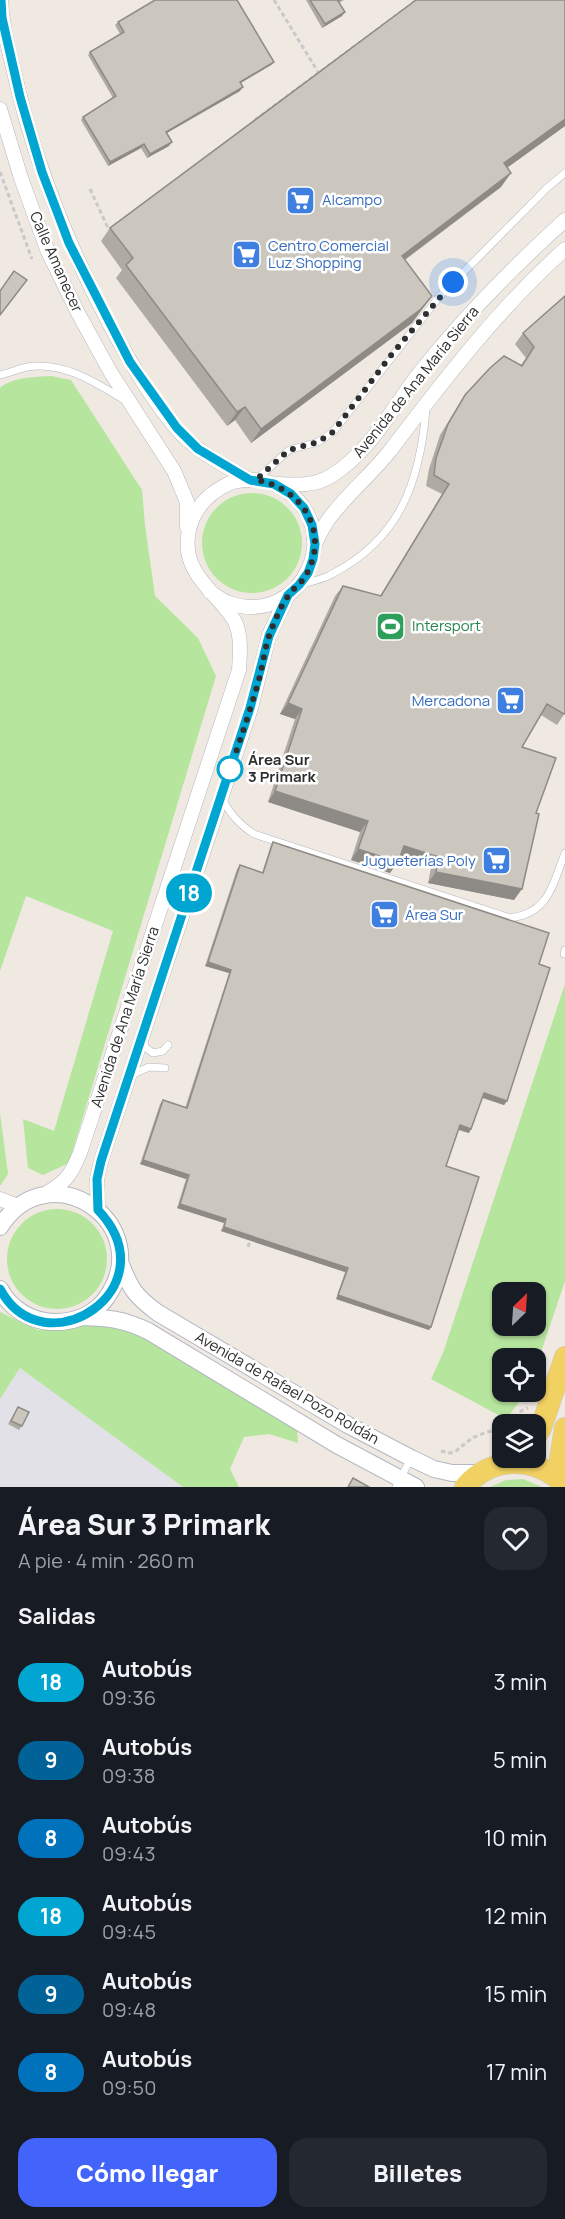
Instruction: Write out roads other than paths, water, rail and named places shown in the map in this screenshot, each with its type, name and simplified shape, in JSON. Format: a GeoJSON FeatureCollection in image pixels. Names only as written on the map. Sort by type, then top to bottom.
{"type":"FeatureCollection","features":[{"type":"Feature","properties":{"kind":"main road"},"geometry":{"type":"LineString","coordinates":[[546,1414],[565,1357]]}},
{"type":"Feature","properties":{"kind":"main road"},"geometry":{"type":"LineString","coordinates":[[565,1428],[560,1459],[565,1485]]}},
{"type":"Feature","properties":{"kind":"main road"},"geometry":{"type":"LineString","coordinates":[[473,1480],[492,1467]]}},
{"type":"Feature","properties":{"kind":"main road"},"geometry":{"type":"LineString","coordinates":[[541,1468],[556,1476],[565,1485]]}},
{"type":"Feature","properties":{"kind":"street","name":"Calle Amanecer"},"geometry":{"type":"LineString","coordinates":[[1,0],[2,18],[20,97],[42,172],[69,243],[99,303],[130,362],[177,428],[198,449],[253,480]]}},
{"type":"Feature","properties":{"kind":"street","name":"Calle Amanecer"},"geometry":{"type":"LineString","coordinates":[[0,109],[21,178],[48,252],[111,373],[174,471],[187,502],[188,536]]}},
{"type":"Feature","properties":{"kind":"street","name":"Avenida de Ana María Sierra"},"geometry":{"type":"LineString","coordinates":[[42,1196],[61,1184],[72,1172],[80,1153],[239,669],[240,644],[235,622],[199,580],[192,567],[188,551],[188,536],[192,518],[202,502],[216,490],[232,482],[253,480],[274,484],[306,485],[329,477],[352,461],[453,333],[488,294],[565,220]]}},
{"type":"Feature","properties":{"kind":"street","name":"Avenida de Ana María Sierra"},"geometry":{"type":"LineString","coordinates":[[315,544],[327,522],[376,468],[426,401],[505,309],[565,249]]}},
{"type":"Feature","properties":{"kind":"street","name":"Avenida de Ana María Sierra"},"geometry":{"type":"LineString","coordinates":[[210,592],[228,603],[249,607],[270,604],[288,595],[308,573],[315,544],[312,525],[304,508],[291,494],[274,484]]}},
{"type":"Feature","properties":{"kind":"street","name":"Avenida de Ana María Sierra"},"geometry":{"type":"LineString","coordinates":[[98,1210],[97,1179],[250,708],[269,636],[288,595]]}},
{"type":"Feature","properties":{"kind":"street"},"geometry":{"type":"LineString","coordinates":[[0,1227],[18,1206],[42,1196],[57,1194],[72,1196],[98,1210],[116,1233],[120,1247],[118,1276],[105,1301],[82,1317],[66,1322],[48,1322],[31,1318],[16,1309],[4,1297],[0,1289]]}},
{"type":"Feature","properties":{"kind":"street"},"geometry":{"type":"LineString","coordinates":[[0,1199],[18,1206]]}},
{"type":"Feature","properties":{"kind":"street","name":"Avenida de Rafael Pozo Roldán"},"geometry":{"type":"LineString","coordinates":[[120,1262],[130,1288],[158,1313],[348,1425],[434,1469],[473,1480]]}},
{"type":"Feature","properties":{"kind":"street","name":"Avenida de Rafael Pozo Roldán"},"geometry":{"type":"LineString","coordinates":[[82,1317],[111,1318],[128,1322],[148,1331],[398,1483],[416,1487]]}},
{"type":"Feature","properties":{"kind":"lane"},"geometry":{"type":"LineString","coordinates":[[253,480],[289,450],[318,442],[333,432],[439,297],[565,172]]}},
{"type":"Feature","properties":{"kind":"lane"},"geometry":{"type":"LineString","coordinates":[[0,375],[27,367],[49,367],[71,371],[132,405]]}},
{"type":"Feature","properties":{"kind":"lane"},"geometry":{"type":"LineString","coordinates":[[299,585],[329,576],[347,565],[381,537],[399,511],[416,476],[422,448],[426,401]]}},
{"type":"Feature","properties":{"kind":"lane"},"geometry":{"type":"LineString","coordinates":[[221,797],[231,815],[241,826],[254,834],[510,918],[526,916],[546,901],[565,853]]}},
{"type":"Feature","properties":{"kind":"lane"},"geometry":{"type":"LineString","coordinates":[[142,1037],[145,1047],[153,1053],[163,1051],[168,1045]]}},
{"type":"Feature","properties":{"kind":"lane"},"geometry":{"type":"LineString","coordinates":[[129,1076],[149,1067],[165,1068]]}},
{"type":"Feature","properties":{"kind":"lane"},"geometry":{"type":"LineString","coordinates":[[398,1483],[411,1458]]}},
{"type":"Feature","properties":{"kind":"place","name":"Alcampo"},"geometry":{"type":"Point","coordinates":[301,200]}},
{"type":"Feature","properties":{"kind":"place","name":"Centro Comercial Luz Shopping"},"geometry":{"type":"Point","coordinates":[247,255]}},
{"type":"Feature","properties":{"kind":"place","name":"Intersport"},"geometry":{"type":"Point","coordinates":[391,626]}},
{"type":"Feature","properties":{"kind":"place","name":"Mercadona"},"geometry":{"type":"Point","coordinates":[511,701]}},
{"type":"Feature","properties":{"kind":"place","name":"Área Sur 3 Primark"},"geometry":{"type":"Point","coordinates":[230,769]}},
{"type":"Feature","properties":{"kind":"place","name":"Jugueterías Poly"},"geometry":{"type":"Point","coordinates":[497,861]}},
{"type":"Feature","properties":{"kind":"place","name":"Área Sur"},"geometry":{"type":"Point","coordinates":[384,915]}}]}
